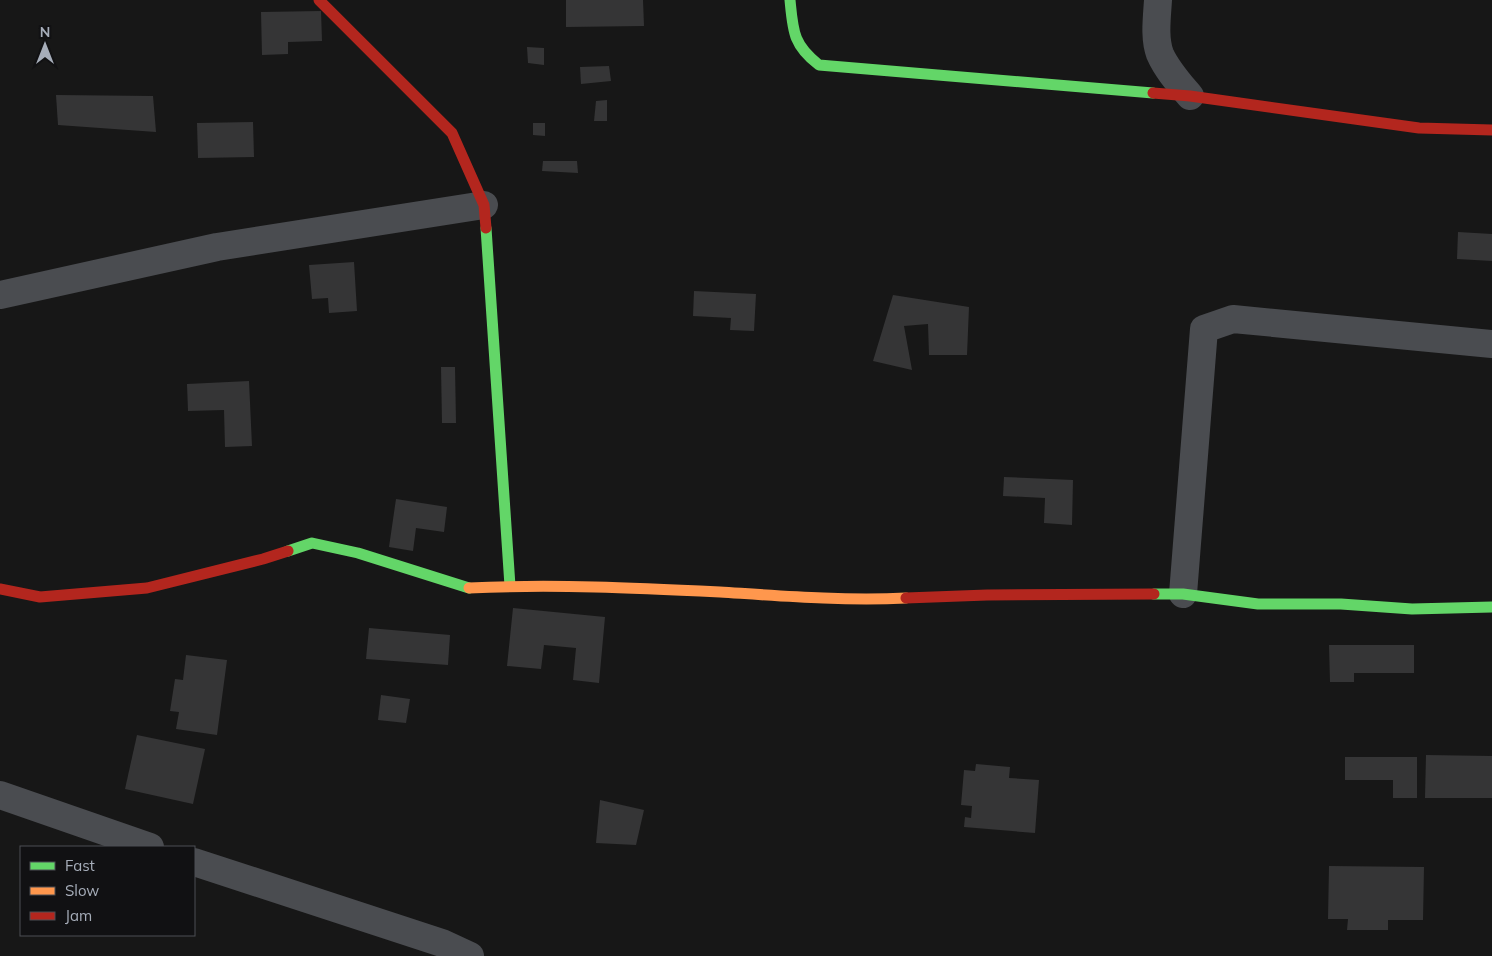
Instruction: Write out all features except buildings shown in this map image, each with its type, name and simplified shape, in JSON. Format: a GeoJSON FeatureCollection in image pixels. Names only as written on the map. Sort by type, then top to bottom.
{"type":"FeatureCollection","features":[{"type":"Feature","properties":{"kind":"street"},"geometry":{"type":"LineString","coordinates":[[319,0],[452,132],[484,205],[510,586]]}},
{"type":"Feature","properties":{"kind":"street"},"geometry":{"type":"LineString","coordinates":[[790,0],[795,41],[801,50],[819,64],[833,67],[1190,96],[1419,128],[1492,130]]}},
{"type":"Feature","properties":{"kind":"street"},"geometry":{"type":"LineString","coordinates":[[1158,0],[1157,38],[1160,53],[1168,69],[1190,96]]}},
{"type":"Feature","properties":{"kind":"street"},"geometry":{"type":"LineString","coordinates":[[0,295],[217,247],[484,205]]}},
{"type":"Feature","properties":{"kind":"street"},"geometry":{"type":"LineString","coordinates":[[1183,594],[1204,329],[1233,319],[1492,344]]}},
{"type":"Feature","properties":{"kind":"street"},"geometry":{"type":"LineString","coordinates":[[0,589],[40,597],[147,588],[263,559],[312,543],[358,552],[468,588],[510,586],[680,590],[860,600],[987,594],[1183,594],[1258,604],[1341,604],[1412,609],[1492,607]]}},
{"type":"Feature","properties":{"kind":"street"},"geometry":{"type":"LineString","coordinates":[[0,795],[147,846]]}},
{"type":"Feature","properties":{"kind":"street"},"geometry":{"type":"LineString","coordinates":[[195,862],[442,943],[470,956]]}},
{"type":"Feature","properties":{"kind":"traffic: fast"},"geometry":{"type":"LineString","coordinates":[[790,0],[792,20],[799,44],[810,58],[819,65],[1153,93]]}},
{"type":"Feature","properties":{"kind":"traffic: fast"},"geometry":{"type":"LineString","coordinates":[[486,228],[510,586]]}},
{"type":"Feature","properties":{"kind":"traffic: fast"},"geometry":{"type":"LineString","coordinates":[[288,551],[312,543],[358,553],[469,588]]}},
{"type":"Feature","properties":{"kind":"traffic: fast"},"geometry":{"type":"LineString","coordinates":[[1154,594],[1183,594],[1258,604],[1341,604],[1412,609],[1492,607]]}},
{"type":"Feature","properties":{"kind":"traffic: slow"},"geometry":{"type":"LineString","coordinates":[[469,588],[595,587],[836,598],[906,598]]}},
{"type":"Feature","properties":{"kind":"traffic: jam"},"geometry":{"type":"LineString","coordinates":[[319,0],[452,133],[484,205],[486,228]]}},
{"type":"Feature","properties":{"kind":"traffic: jam"},"geometry":{"type":"LineString","coordinates":[[1153,93],[1190,96],[1419,128],[1492,130]]}},
{"type":"Feature","properties":{"kind":"traffic: jam"},"geometry":{"type":"LineString","coordinates":[[0,589],[40,597],[147,588],[288,551]]}},
{"type":"Feature","properties":{"kind":"traffic: jam"},"geometry":{"type":"LineString","coordinates":[[906,598],[987,595],[1154,594]]}}]}
